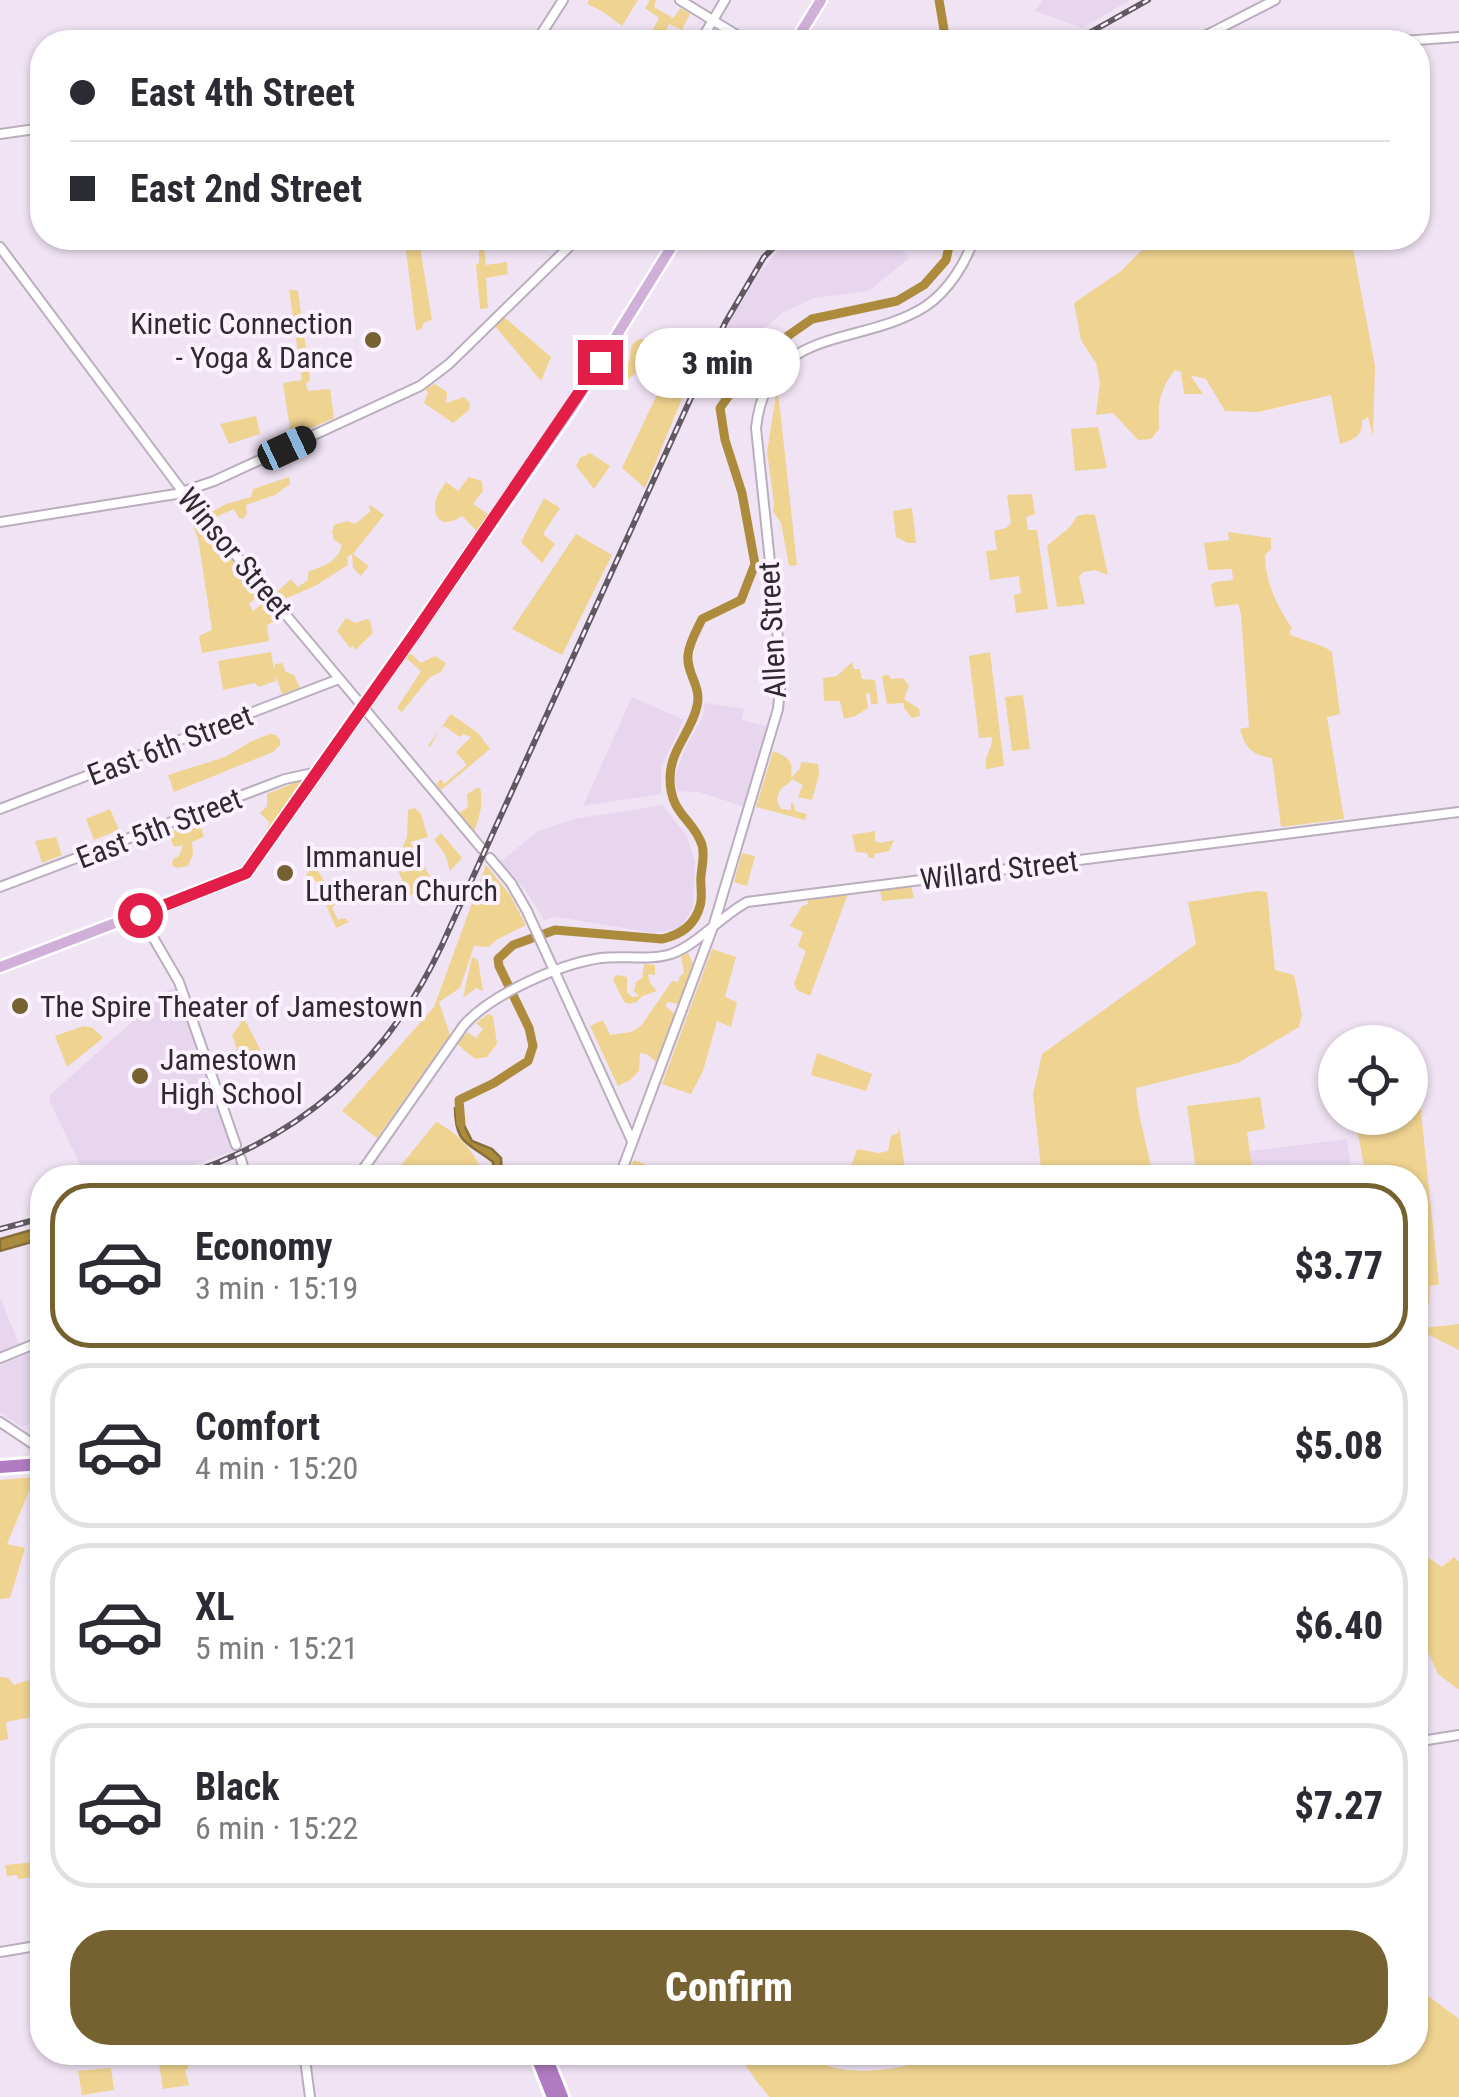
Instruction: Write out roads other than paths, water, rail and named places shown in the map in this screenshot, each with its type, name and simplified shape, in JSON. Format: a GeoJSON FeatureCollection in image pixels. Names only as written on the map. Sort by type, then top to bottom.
{"type":"FeatureCollection","features":[{"type":"Feature","properties":{"kind":"highway"},"geometry":{"type":"LineString","coordinates":[[0,1470],[30,1467]]}},
{"type":"Feature","properties":{"kind":"highway"},"geometry":{"type":"LineString","coordinates":[[540,2065],[553,2097]]}},
{"type":"Feature","properties":{"kind":"highway"},"geometry":{"type":"LineString","coordinates":[[549,2065],[562,2097]]}},
{"type":"Feature","properties":{"kind":"main road"},"geometry":{"type":"LineString","coordinates":[[802,30],[821,0]]}},
{"type":"Feature","properties":{"kind":"main road"},"geometry":{"type":"LineString","coordinates":[[0,967],[246,873],[573,406],[670,250]]}},
{"type":"Feature","properties":{"kind":"street"},"geometry":{"type":"LineString","coordinates":[[544,30],[563,0]]}},
{"type":"Feature","properties":{"kind":"street"},"geometry":{"type":"LineString","coordinates":[[680,0],[728,30]]}},
{"type":"Feature","properties":{"kind":"street"},"geometry":{"type":"LineString","coordinates":[[707,30],[726,0]]}},
{"type":"Feature","properties":{"kind":"street"},"geometry":{"type":"LineString","coordinates":[[1216,30],[1275,0]]}},
{"type":"Feature","properties":{"kind":"street"},"geometry":{"type":"LineString","coordinates":[[1430,39],[1459,37]]}},
{"type":"Feature","properties":{"kind":"street"},"geometry":{"type":"LineString","coordinates":[[0,134],[30,130]]}},
{"type":"Feature","properties":{"kind":"street","name":"Winsor Street"},"geometry":{"type":"LineString","coordinates":[[0,248],[183,492],[482,848]]}},
{"type":"Feature","properties":{"kind":"street"},"geometry":{"type":"LineString","coordinates":[[0,522],[183,492],[420,386],[448,364],[566,250]]}},
{"type":"Feature","properties":{"kind":"street","name":"Allen Street"},"geometry":{"type":"LineString","coordinates":[[623,1165],[714,924],[780,699],[779,648],[756,428],[764,392],[780,368],[803,351],[900,318],[930,303],[955,276],[968,250]]}},
{"type":"Feature","properties":{"kind":"street","name":"East 6th Street"},"geometry":{"type":"LineString","coordinates":[[0,809],[339,680]]}},
{"type":"Feature","properties":{"kind":"street","name":"East 5th Street"},"geometry":{"type":"LineString","coordinates":[[0,887],[289,778],[318,772]]}},
{"type":"Feature","properties":{"kind":"street","name":"Willard Street"},"geometry":{"type":"LineString","coordinates":[[365,1165],[464,1026],[494,1001],[555,972],[601,958],[666,956],[752,901],[1459,812]]}},
{"type":"Feature","properties":{"kind":"street"},"geometry":{"type":"LineString","coordinates":[[490,858],[511,884],[531,922],[632,1140]]}},
{"type":"Feature","properties":{"kind":"street"},"geometry":{"type":"LineString","coordinates":[[140,915],[180,982],[236,1145]]}},
{"type":"Feature","properties":{"kind":"street"},"geometry":{"type":"LineString","coordinates":[[618,1108],[623,1108],[637,1128]]}},
{"type":"Feature","properties":{"kind":"street"},"geometry":{"type":"LineString","coordinates":[[627,1125],[637,1128]]}},
{"type":"Feature","properties":{"kind":"street"},"geometry":{"type":"LineString","coordinates":[[241,1159],[243,1165]]}},
{"type":"Feature","properties":{"kind":"street"},"geometry":{"type":"LineString","coordinates":[[0,1358],[30,1346]]}},
{"type":"Feature","properties":{"kind":"street"},"geometry":{"type":"LineString","coordinates":[[0,1422],[30,1442]]}},
{"type":"Feature","properties":{"kind":"street"},"geometry":{"type":"LineString","coordinates":[[1428,1740],[1459,1735]]}},
{"type":"Feature","properties":{"kind":"street"},"geometry":{"type":"LineString","coordinates":[[0,1952],[30,1947]]}},
{"type":"Feature","properties":{"kind":"street"},"geometry":{"type":"LineString","coordinates":[[306,2065],[310,2097]]}},
{"type":"Feature","properties":{"kind":"waterway"},"geometry":{"type":"LineString","coordinates":[[939,0],[944,30]]}},
{"type":"Feature","properties":{"kind":"waterway"},"geometry":{"type":"LineString","coordinates":[[461,1124],[459,1100],[528,1061],[533,1046],[529,1028],[499,966],[498,959],[513,945],[555,930],[662,939],[686,928],[698,913],[703,849],[674,800],[670,778],[674,758],[697,706],[689,650],[702,619],[741,600],[755,564],[720,408],[755,359],[812,319],[897,301],[924,285],[946,260],[948,250]]}},
{"type":"Feature","properties":{"kind":"railway"},"geometry":{"type":"LineString","coordinates":[[1094,30],[1148,0]]}},
{"type":"Feature","properties":{"kind":"railway"},"geometry":{"type":"LineString","coordinates":[[212,1165],[262,1142],[334,1092],[366,1061],[420,988],[725,323],[771,250]]}},
{"type":"Feature","properties":{"kind":"railway"},"geometry":{"type":"LineString","coordinates":[[0,1229],[30,1221]]}},
{"type":"Feature","properties":{"kind":"place","name":"Kinetic Connection - Yoga & Dance"},"geometry":{"type":"Point","coordinates":[373,340]}},
{"type":"Feature","properties":{"kind":"place","name":"Immanuel Lutheran Church"},"geometry":{"type":"Point","coordinates":[285,873]}},
{"type":"Feature","properties":{"kind":"place","name":"The Spire Theater of Jamestown"},"geometry":{"type":"Point","coordinates":[20,1006]}},
{"type":"Feature","properties":{"kind":"place","name":"Jamestown High School"},"geometry":{"type":"Point","coordinates":[140,1076]}}]}
